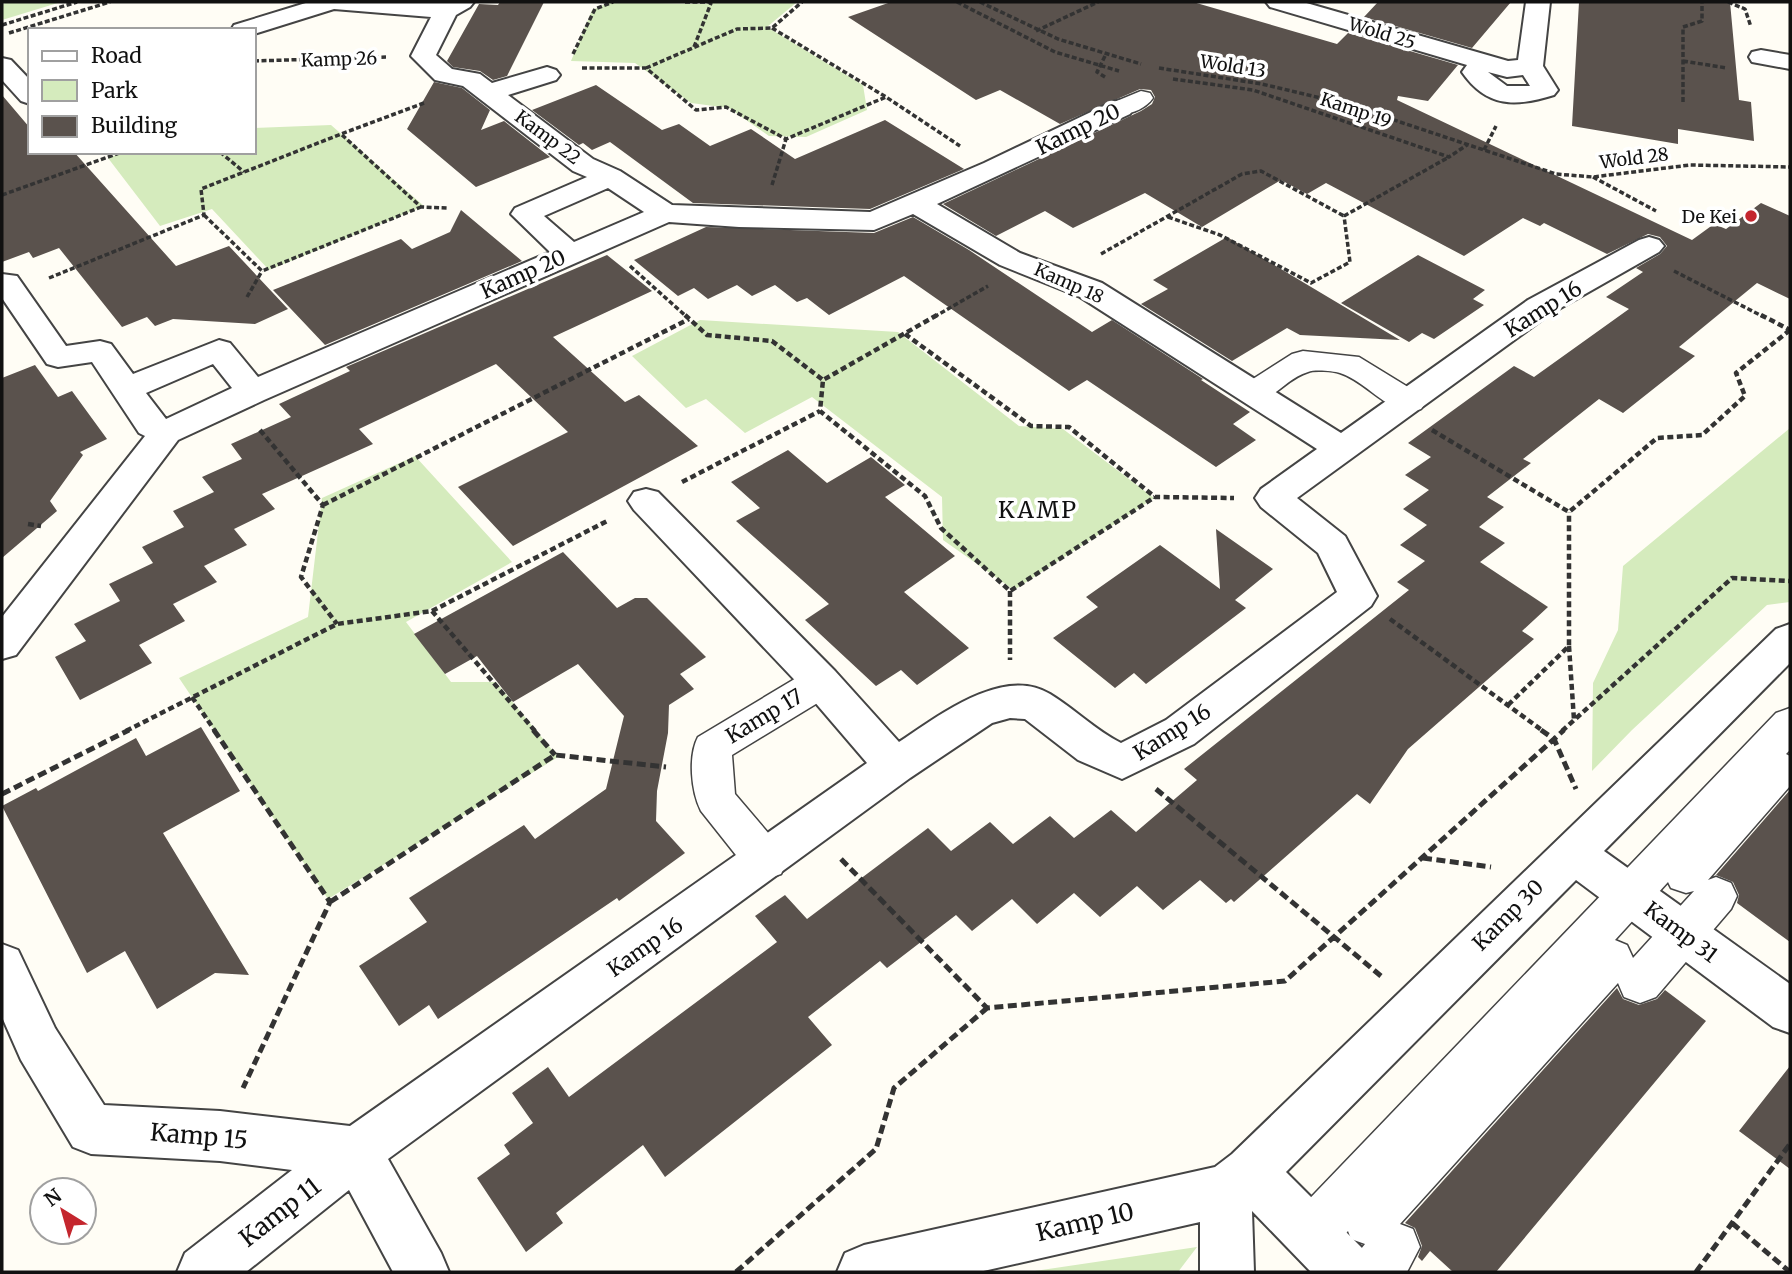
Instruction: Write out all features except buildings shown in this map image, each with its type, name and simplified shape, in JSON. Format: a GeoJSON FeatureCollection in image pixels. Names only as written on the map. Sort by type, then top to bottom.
{"type":"FeatureCollection","features":[{"type":"Feature","properties":{"kind":"street"},"geometry":{"type":"LineString","coordinates":[[249,28],[333,2],[454,6],[423,56]]}},
{"type":"Feature","properties":{"kind":"street","name":"Wold 25"},"geometry":{"type":"LineString","coordinates":[[1278,2],[1485,63],[1475,72],[1486,88],[1510,96],[1528,96],[1545,90],[1530,66],[1538,2]]}},
{"type":"Feature","properties":{"kind":"street","name":"Kamp 22"},"geometry":{"type":"LineString","coordinates":[[423,56],[444,75],[471,79],[583,165],[610,177],[665,213]]}},
{"type":"Feature","properties":{"kind":"street"},"geometry":{"type":"LineString","coordinates":[[1761,57],[1790,62]]}},
{"type":"Feature","properties":{"kind":"street"},"geometry":{"type":"LineString","coordinates":[[2,65],[24,102]]}},
{"type":"Feature","properties":{"kind":"street","name":"Kamp 22"},"geometry":{"type":"LineString","coordinates":[[483,88],[557,72]]}},
{"type":"Feature","properties":{"kind":"street","name":"Kamp 20"},"geometry":{"type":"LineString","coordinates":[[2,644],[166,432],[665,213],[761,219],[874,221],[994,169],[1131,103]]}},
{"type":"Feature","properties":{"kind":"street","name":"Kamp 22"},"geometry":{"type":"LineString","coordinates":[[569,253],[525,214],[610,177]]}},
{"type":"Feature","properties":{"kind":"street","name":"Kamp 18"},"geometry":{"type":"LineString","coordinates":[[916,204],[1010,259],[1091,290],[1340,448]]}},
{"type":"Feature","properties":{"kind":"street","name":"Kamp 16"},"geometry":{"type":"LineString","coordinates":[[1273,498],[1539,307],[1644,249]]}},
{"type":"Feature","properties":{"kind":"street"},"geometry":{"type":"LineString","coordinates":[[10,287],[58,357],[100,351],[151,425],[166,432]]}},
{"type":"Feature","properties":{"kind":"street"},"geometry":{"type":"LineString","coordinates":[[127,389],[219,350],[244,396]]}},
{"type":"Feature","properties":{"kind":"street"},"geometry":{"type":"LineString","coordinates":[[1253,393],[1303,361],[1348,364],[1404,406]]}},
{"type":"Feature","properties":{"kind":"street"},"geometry":{"type":"LineString","coordinates":[[1273,498],[1332,545],[1358,596]]}},
{"type":"Feature","properties":{"kind":"street","name":"Kamp 17"},"geometry":{"type":"LineString","coordinates":[[646,501],[821,682],[895,766]]}},
{"type":"Feature","properties":{"kind":"street","name":"Kamp 16"},"geometry":{"type":"LineString","coordinates":[[356,1152],[766,861],[895,766],[979,711],[1010,702],[1034,704],[1093,748],[1122,762],[1180,732],[1358,596]]}},
{"type":"Feature","properties":{"kind":"street","name":"Kamp 30"},"geometry":{"type":"LineString","coordinates":[[1238,1181],[1790,639]]}},
{"type":"Feature","properties":{"kind":"street","name":"Kamp 17"},"geometry":{"type":"LineString","coordinates":[[766,861],[715,799],[712,748],[821,682]]}},
{"type":"Feature","properties":{"kind":"street"},"geometry":{"type":"LineString","coordinates":[[1311,1234],[1790,724]]}},
{"type":"Feature","properties":{"kind":"street"},"geometry":{"type":"LineString","coordinates":[[1380,1247],[1626,971],[1684,934],[1701,886],[1790,758]]}},
{"type":"Feature","properties":{"kind":"street","name":"Kamp 31"},"geometry":{"type":"LineString","coordinates":[[1572,852],[1790,1011]]}},
{"type":"Feature","properties":{"kind":"street","name":"Kamp 15"},"geometry":{"type":"LineString","coordinates":[[2,965],[38,1044],[91,1129],[220,1136],[356,1152]]}},
{"type":"Feature","properties":{"kind":"street"},"geometry":{"type":"LineString","coordinates":[[356,1152],[422,1272]]}},
{"type":"Feature","properties":{"kind":"street","name":"Kamp 11"},"geometry":{"type":"LineString","coordinates":[[204,1272],[356,1152]]}},
{"type":"Feature","properties":{"kind":"street"},"geometry":{"type":"LineString","coordinates":[[1227,1272],[1238,1181],[1311,1234],[1348,1272]]}},
{"type":"Feature","properties":{"kind":"street","name":"Kamp 10"},"geometry":{"type":"LineString","coordinates":[[864,1272],[1238,1181]]}},
{"type":"Feature","properties":{"kind":"path"},"geometry":{"type":"LineString","coordinates":[[2,26],[77,2]]}},
{"type":"Feature","properties":{"kind":"path"},"geometry":{"type":"LineString","coordinates":[[2,35],[110,2]]}},
{"type":"Feature","properties":{"kind":"path"},"geometry":{"type":"LineString","coordinates":[[557,72],[595,9],[613,2]]}},
{"type":"Feature","properties":{"kind":"path"},"geometry":{"type":"LineString","coordinates":[[685,2],[713,2],[693,48]]}},
{"type":"Feature","properties":{"kind":"path"},"geometry":{"type":"LineString","coordinates":[[772,28],[802,2]]}},
{"type":"Feature","properties":{"kind":"path"},"geometry":{"type":"LineString","coordinates":[[957,2],[1017,36],[1073,61],[1123,71]]}},
{"type":"Feature","properties":{"kind":"path","name":"Wold 13"},"geometry":{"type":"LineString","coordinates":[[980,2],[1035,32],[1105,56],[1163,69],[1262,84],[1346,104],[1484,150]]}},
{"type":"Feature","properties":{"kind":"path"},"geometry":{"type":"LineString","coordinates":[[1035,32],[1098,2]]}},
{"type":"Feature","properties":{"kind":"path"},"geometry":{"type":"LineString","coordinates":[[1683,102],[1683,27],[1702,21],[1702,2]]}},
{"type":"Feature","properties":{"kind":"path"},"geometry":{"type":"LineString","coordinates":[[557,72],[646,68],[737,29],[772,28],[886,97],[994,169]]}},
{"type":"Feature","properties":{"kind":"path","name":"Kamp 26"},"geometry":{"type":"LineString","coordinates":[[256,61],[423,56]]}},
{"type":"Feature","properties":{"kind":"path"},"geometry":{"type":"LineString","coordinates":[[646,68],[696,110],[726,107],[786,139]]}},
{"type":"Feature","properties":{"kind":"path","name":"Kamp 19"},"geometry":{"type":"LineString","coordinates":[[1172,79],[1253,90],[1449,157]]}},
{"type":"Feature","properties":{"kind":"path"},"geometry":{"type":"LineString","coordinates":[[1253,90],[1262,84]]}},
{"type":"Feature","properties":{"kind":"path"},"geometry":{"type":"LineString","coordinates":[[262,271],[204,215],[201,189],[341,134],[483,88]]}},
{"type":"Feature","properties":{"kind":"path"},"geometry":{"type":"LineString","coordinates":[[761,219],[786,139],[886,97]]}},
{"type":"Feature","properties":{"kind":"path"},"geometry":{"type":"LineString","coordinates":[[341,134],[421,206]]}},
{"type":"Feature","properties":{"kind":"path"},"geometry":{"type":"LineString","coordinates":[[1345,216],[1468,145]]}},
{"type":"Feature","properties":{"kind":"path","name":"Wold 28"},"geometry":{"type":"LineString","coordinates":[[1484,150],[1556,174],[1592,177],[1690,165],[1790,167]]}},
{"type":"Feature","properties":{"kind":"path"},"geometry":{"type":"LineString","coordinates":[[2,195],[116,154]]}},
{"type":"Feature","properties":{"kind":"path"},"geometry":{"type":"LineString","coordinates":[[222,154],[244,173]]}},
{"type":"Feature","properties":{"kind":"path"},"geometry":{"type":"LineString","coordinates":[[1061,277],[1242,174],[1261,172],[1345,216]]}},
{"type":"Feature","properties":{"kind":"path"},"geometry":{"type":"LineString","coordinates":[[247,297],[262,271],[421,206],[447,208]]}},
{"type":"Feature","properties":{"kind":"path"},"geometry":{"type":"LineString","coordinates":[[10,287],[204,215]]}},
{"type":"Feature","properties":{"kind":"path"},"geometry":{"type":"LineString","coordinates":[[1167,216],[1220,235],[1311,283],[1350,262],[1345,216]]}},
{"type":"Feature","properties":{"kind":"path"},"geometry":{"type":"LineString","coordinates":[[601,240],[707,335],[772,341],[824,380]]}},
{"type":"Feature","properties":{"kind":"path"},"geometry":{"type":"LineString","coordinates":[[1574,720],[1569,646],[1569,512],[1657,438],[1702,435],[1745,396],[1736,373],[1790,330],[1644,249]]}},
{"type":"Feature","properties":{"kind":"path"},"geometry":{"type":"LineString","coordinates":[[824,380],[983,289],[1031,265]]}},
{"type":"Feature","properties":{"kind":"path"},"geometry":{"type":"LineString","coordinates":[[337,624],[301,577],[323,505],[689,319]]}},
{"type":"Feature","properties":{"kind":"path"},"geometry":{"type":"LineString","coordinates":[[905,334],[1031,426],[1069,427],[1154,497]]}},
{"type":"Feature","properties":{"kind":"path"},"geometry":{"type":"LineString","coordinates":[[824,380],[820,411],[925,496],[941,528],[1010,591],[1010,702]]}},
{"type":"Feature","properties":{"kind":"path"},"geometry":{"type":"LineString","coordinates":[[244,396],[323,505]]}},
{"type":"Feature","properties":{"kind":"path"},"geometry":{"type":"LineString","coordinates":[[1404,406],[1569,512]]}},
{"type":"Feature","properties":{"kind":"path"},"geometry":{"type":"LineString","coordinates":[[1010,591],[1154,497],[1273,498]]}},
{"type":"Feature","properties":{"kind":"path"},"geometry":{"type":"LineString","coordinates":[[736,1272],[876,1149],[894,1088],[987,1008],[1285,981],[1732,578],[1790,581]]}},
{"type":"Feature","properties":{"kind":"path"},"geometry":{"type":"LineString","coordinates":[[1358,596],[1554,739],[1572,852],[1423,858]]}},
{"type":"Feature","properties":{"kind":"path"},"geometry":{"type":"LineString","coordinates":[[2,794],[337,624],[432,611],[555,755]]}},
{"type":"Feature","properties":{"kind":"path"},"geometry":{"type":"LineString","coordinates":[[1508,705],[1569,646]]}},
{"type":"Feature","properties":{"kind":"path"},"geometry":{"type":"LineString","coordinates":[[192,697],[330,902]]}},
{"type":"Feature","properties":{"kind":"path"},"geometry":{"type":"LineString","coordinates":[[220,1136],[330,902],[555,755],[713,773]]}},
{"type":"Feature","properties":{"kind":"path"},"geometry":{"type":"LineString","coordinates":[[1122,762],[1417,1006]]}},
{"type":"Feature","properties":{"kind":"path"},"geometry":{"type":"LineString","coordinates":[[811,828],[987,1008]]}},
{"type":"Feature","properties":{"kind":"path"},"geometry":{"type":"LineString","coordinates":[[1696,1272],[1790,1144]]}},
{"type":"Feature","properties":{"kind":"path"},"geometry":{"type":"LineString","coordinates":[[1732,1223],[1790,1272]]}},
{"type":"Feature","properties":{"kind":"green space"},"geometry":{"type":"Polygon","coordinates":[[[61,2],[2,20],[2,4],[61,2]]]}},
{"type":"Feature","properties":{"kind":"green space"},"geometry":{"type":"Polygon","coordinates":[[[610,2],[797,2],[767,27],[863,85],[867,110],[806,137],[769,136],[729,108],[691,103],[635,63],[571,61],[592,10],[610,2]]]}},
{"type":"Feature","properties":{"kind":"green space"},"geometry":{"type":"Polygon","coordinates":[[[331,125],[424,206],[269,270],[212,209],[160,226],[108,158],[119,154],[256,154],[256,128],[331,125]]]}},
{"type":"Feature","properties":{"kind":"green space"},"geometry":{"type":"Polygon","coordinates":[[[700,320],[898,332],[1019,426],[1063,429],[1154,498],[1014,590],[943,540],[942,497],[812,397],[745,433],[706,399],[686,408],[632,356],[700,320]]]}},
{"type":"Feature","properties":{"kind":"green space"},"geometry":{"type":"Polygon","coordinates":[[[1790,428],[1790,602],[1767,605],[1632,730],[1592,771],[1593,683],[1618,630],[1623,566],[1790,428]]]}},
{"type":"Feature","properties":{"kind":"green space"},"geometry":{"type":"Polygon","coordinates":[[[415,456],[512,562],[406,622],[451,682],[496,682],[558,757],[328,899],[179,678],[308,617],[322,498],[415,456]]]}},
{"type":"Feature","properties":{"kind":"green space"},"geometry":{"type":"Polygon","coordinates":[[[1197,1247],[1178,1272],[1028,1272],[1197,1247]]]}},
{"type":"Feature","properties":{"kind":"place","name":"De Kei"},"geometry":{"type":"Point","coordinates":[1751,216]}},
{"type":"Feature","properties":{"kind":"district","name":"KAMP"},"geometry":{"type":"Point","coordinates":[1038,509]}}]}
